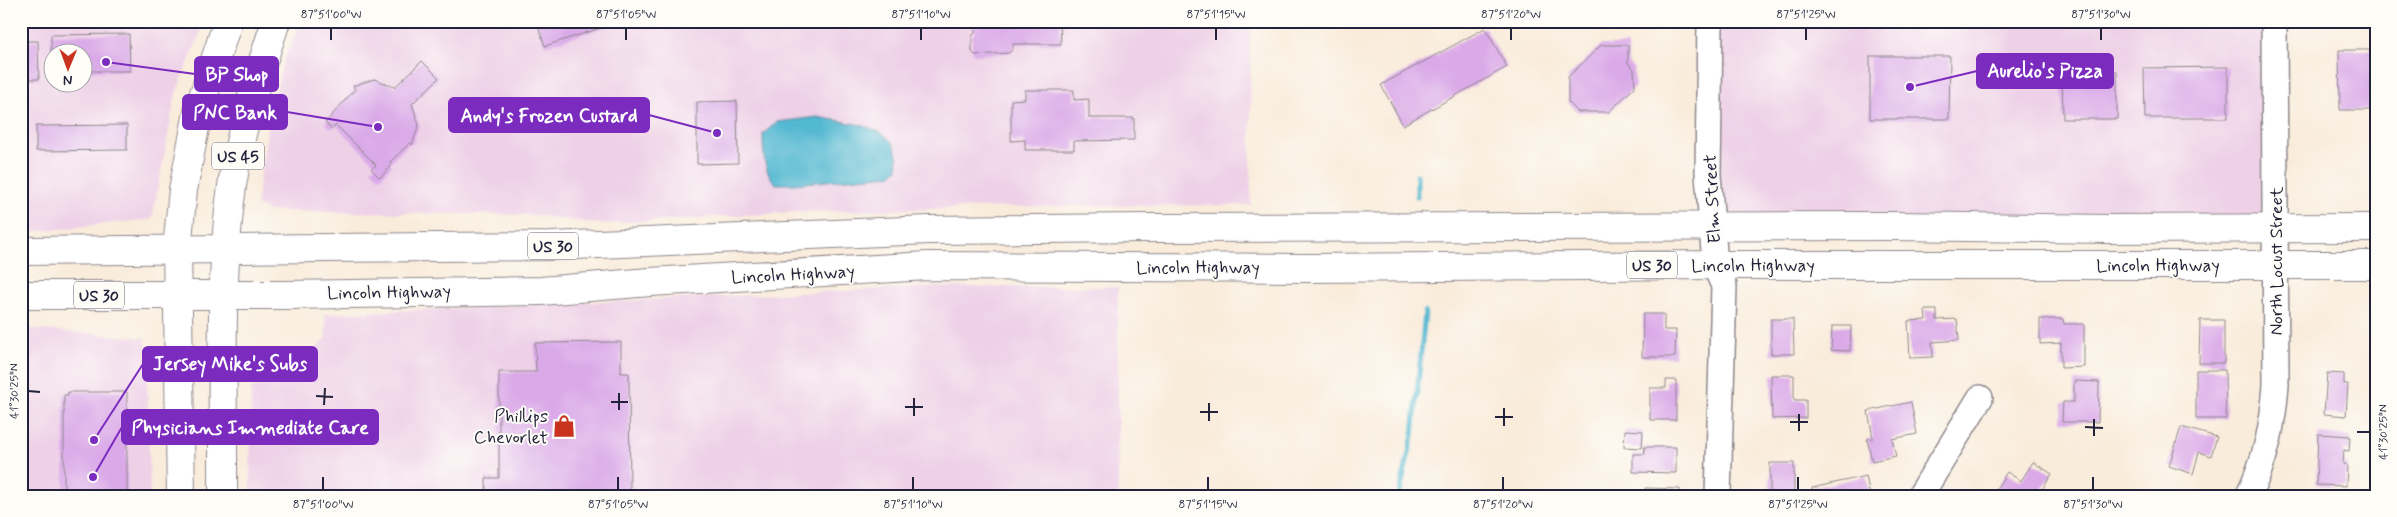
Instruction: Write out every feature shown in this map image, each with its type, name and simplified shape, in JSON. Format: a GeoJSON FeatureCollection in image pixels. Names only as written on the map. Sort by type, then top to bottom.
{"type":"FeatureCollection","features":[{"type":"Feature","properties":{"kind":"main road","name":"US 45"},"geometry":{"type":"LineString","coordinates":[[181,496],[176,295],[177,248],[183,190],[198,112],[228,21]]}},
{"type":"Feature","properties":{"kind":"main road","name":"US 45"},"geometry":{"type":"LineString","coordinates":[[223,496],[225,248],[232,185],[245,118],[276,21]]}},
{"type":"Feature","properties":{"kind":"main road","name":"Lincoln Highway"},"geometry":{"type":"LineString","coordinates":[[21,251],[177,248],[551,246],[929,230],[1712,226],[2376,228]]}},
{"type":"Feature","properties":{"kind":"main road","name":"Lincoln Highway"},"geometry":{"type":"LineString","coordinates":[[21,295],[224,295],[541,290],[928,266],[1320,268],[1715,265],[2376,265]]}},
{"type":"Feature","properties":{"kind":"street","name":"Elm Street"},"geometry":{"type":"LineString","coordinates":[[1710,21],[1708,174],[1715,265],[1724,286],[1718,496]]}},
{"type":"Feature","properties":{"kind":"street","name":"North Locust Street"},"geometry":{"type":"LineString","coordinates":[[2248,496],[2258,475],[2274,419],[2276,385],[2274,21]]}},
{"type":"Feature","properties":{"kind":"street"},"geometry":{"type":"LineString","coordinates":[[1920,496],[1980,398]]}},
{"type":"Feature","properties":{"kind":"shaded area"},"geometry":{"type":"Polygon","coordinates":[[[21,21],[205,21],[176,93],[152,219],[21,233],[21,21]]]}},
{"type":"Feature","properties":{"kind":"shaded area"},"geometry":{"type":"Polygon","coordinates":[[[302,21],[1250,21],[1251,205],[1053,206],[797,212],[600,224],[533,215],[269,211],[256,205],[269,118],[284,59],[302,21]]]}},
{"type":"Feature","properties":{"kind":"shaded area"},"geometry":{"type":"Polygon","coordinates":[[[1715,21],[2270,21],[2271,222],[1718,222],[1715,21]]]}},
{"type":"Feature","properties":{"kind":"shaded area"},"geometry":{"type":"Polygon","coordinates":[[[934,287],[1118,287],[1118,496],[250,496],[251,388],[283,379],[326,339],[325,314],[934,287]]]}},
{"type":"Feature","properties":{"kind":"shaded area"},"geometry":{"type":"Polygon","coordinates":[[[21,328],[146,338],[150,496],[21,496],[21,328]]]}},
{"type":"Feature","properties":{"kind":"water"},"geometry":{"type":"Polygon","coordinates":[[[817,117],[855,124],[883,134],[894,145],[898,169],[890,175],[776,184],[766,167],[763,134],[777,122],[817,117]]]}},
{"type":"Feature","properties":{"kind":"building"},"geometry":{"type":"Polygon","coordinates":[[[536,21],[619,21],[619,22],[545,46],[536,21]]]}},
{"type":"Feature","properties":{"kind":"building"},"geometry":{"type":"Polygon","coordinates":[[[975,21],[1060,21],[1061,44],[1013,44],[1013,49],[1009,53],[975,55],[972,52],[972,36],[975,33],[975,21]]]}},
{"type":"Feature","properties":{"kind":"building"},"geometry":{"type":"Polygon","coordinates":[[[1485,28],[1507,67],[1403,125],[1381,85],[1485,28]]]}},
{"type":"Feature","properties":{"kind":"building"},"geometry":{"type":"Polygon","coordinates":[[[129,34],[130,71],[92,71],[92,42],[51,42],[51,35],[129,34]]]}},
{"type":"Feature","properties":{"kind":"building"},"geometry":{"type":"Polygon","coordinates":[[[21,41],[38,41],[39,79],[21,79],[21,41]]]}},
{"type":"Feature","properties":{"kind":"building"},"geometry":{"type":"Polygon","coordinates":[[[1601,45],[1628,45],[1628,63],[1634,69],[1635,87],[1609,112],[1578,112],[1568,102],[1568,77],[1601,45]]]}},
{"type":"Feature","properties":{"kind":"building"},"geometry":{"type":"Polygon","coordinates":[[[2339,50],[2376,50],[2376,110],[2340,110],[2339,50]]]}},
{"type":"Feature","properties":{"kind":"building"},"geometry":{"type":"Polygon","coordinates":[[[1870,56],[1950,56],[1949,119],[1870,119],[1870,56]]]}},
{"type":"Feature","properties":{"kind":"building"},"geometry":{"type":"Polygon","coordinates":[[[422,61],[439,78],[412,104],[419,125],[412,145],[410,143],[390,162],[392,165],[380,178],[371,169],[376,165],[336,125],[332,129],[325,123],[355,89],[353,86],[374,79],[395,87],[422,61]]]}},
{"type":"Feature","properties":{"kind":"building"},"geometry":{"type":"Polygon","coordinates":[[[2228,67],[2228,118],[2145,118],[2144,68],[2228,67]]]}},
{"type":"Feature","properties":{"kind":"building"},"geometry":{"type":"Polygon","coordinates":[[[2062,71],[2117,71],[2117,119],[2063,119],[2062,71]]]}},
{"type":"Feature","properties":{"kind":"building"},"geometry":{"type":"Polygon","coordinates":[[[1025,90],[1074,90],[1074,100],[1089,99],[1089,118],[1134,118],[1134,140],[1074,141],[1074,150],[1025,150],[1025,140],[1011,141],[1011,100],[1025,99],[1025,90]]]}},
{"type":"Feature","properties":{"kind":"building"},"geometry":{"type":"Polygon","coordinates":[[[737,101],[738,163],[697,164],[697,102],[737,101]]]}},
{"type":"Feature","properties":{"kind":"building"},"geometry":{"type":"Polygon","coordinates":[[[127,125],[127,150],[36,151],[36,126],[127,125]]]}},
{"type":"Feature","properties":{"kind":"building"},"geometry":{"type":"Polygon","coordinates":[[[1925,310],[1937,310],[1937,320],[1957,319],[1959,340],[1932,342],[1933,357],[1910,358],[1908,321],[1926,320],[1925,310]]]}},
{"type":"Feature","properties":{"kind":"building"},"geometry":{"type":"Polygon","coordinates":[[[1643,314],[1664,314],[1664,330],[1676,330],[1675,357],[1642,357],[1643,314]]]}},
{"type":"Feature","properties":{"kind":"building"},"geometry":{"type":"Polygon","coordinates":[[[1771,319],[1793,319],[1794,354],[1771,354],[1771,319]]]}},
{"type":"Feature","properties":{"kind":"building"},"geometry":{"type":"Polygon","coordinates":[[[2040,319],[2063,319],[2064,324],[2084,324],[2084,367],[2061,368],[2061,343],[2040,344],[2040,319]]]}},
{"type":"Feature","properties":{"kind":"building"},"geometry":{"type":"Polygon","coordinates":[[[2200,320],[2224,320],[2224,363],[2199,363],[2200,320]]]}},
{"type":"Feature","properties":{"kind":"building"},"geometry":{"type":"Polygon","coordinates":[[[1832,326],[1851,326],[1850,351],[1831,350],[1832,326]]]}},
{"type":"Feature","properties":{"kind":"building","name":"Phillips Chevorlet"},"geometry":{"type":"Polygon","coordinates":[[[621,342],[621,373],[629,373],[630,496],[486,496],[486,478],[499,478],[499,372],[536,372],[535,343],[621,342]]]}},
{"type":"Feature","properties":{"kind":"building"},"geometry":{"type":"Polygon","coordinates":[[[2196,370],[2225,370],[2226,419],[2196,419],[2196,370]]]}},
{"type":"Feature","properties":{"kind":"building"},"geometry":{"type":"Polygon","coordinates":[[[2327,373],[2344,374],[2344,384],[2348,384],[2346,416],[2324,414],[2327,373]]]}},
{"type":"Feature","properties":{"kind":"building"},"geometry":{"type":"Polygon","coordinates":[[[1771,375],[1794,375],[1794,400],[1806,400],[1806,418],[1772,419],[1771,375]]]}},
{"type":"Feature","properties":{"kind":"building"},"geometry":{"type":"Polygon","coordinates":[[[1666,380],[1676,380],[1676,420],[1650,420],[1650,388],[1666,388],[1666,380]]]}},
{"type":"Feature","properties":{"kind":"building"},"geometry":{"type":"Polygon","coordinates":[[[2074,381],[2099,382],[2098,422],[2062,422],[2063,402],[2074,402],[2074,381]]]}},
{"type":"Feature","properties":{"kind":"building"},"geometry":{"type":"Polygon","coordinates":[[[68,392],[127,392],[127,496],[67,494],[67,491],[64,490],[64,395],[68,395],[68,392]]]}},
{"type":"Feature","properties":{"kind":"building"},"geometry":{"type":"Polygon","coordinates":[[[1911,402],[1917,434],[1892,439],[1896,456],[1872,461],[1867,439],[1873,438],[1868,411],[1911,402]]]}},
{"type":"Feature","properties":{"kind":"building"},"geometry":{"type":"Polygon","coordinates":[[[2181,427],[2217,437],[2211,456],[2199,452],[2193,474],[2169,466],[2181,427]]]}},
{"type":"Feature","properties":{"kind":"building"},"geometry":{"type":"Polygon","coordinates":[[[1625,430],[1643,431],[1642,448],[1624,447],[1625,430]]]}},
{"type":"Feature","properties":{"kind":"building"},"geometry":{"type":"Polygon","coordinates":[[[2318,434],[2350,436],[2349,451],[2344,450],[2343,464],[2347,465],[2346,486],[2316,485],[2318,434]]]}},
{"type":"Feature","properties":{"kind":"building"},"geometry":{"type":"Polygon","coordinates":[[[1644,447],[1676,447],[1676,473],[1633,472],[1633,454],[1645,454],[1644,447]]]}},
{"type":"Feature","properties":{"kind":"building"},"geometry":{"type":"Polygon","coordinates":[[[2033,462],[2052,474],[2038,496],[2007,496],[1996,489],[2007,472],[2021,481],[2033,462]]]}},
{"type":"Feature","properties":{"kind":"building"},"geometry":{"type":"Polygon","coordinates":[[[1770,463],[1794,463],[1794,496],[1770,496],[1770,463]]]}},
{"type":"Feature","properties":{"kind":"building"},"geometry":{"type":"Polygon","coordinates":[[[1866,476],[1870,496],[1813,496],[1812,488],[1866,476]]]}},
{"type":"Feature","properties":{"kind":"building"},"geometry":{"type":"Polygon","coordinates":[[[1645,488],[1680,489],[1680,496],[1645,496],[1645,488]]]}},
{"type":"Feature","properties":{"kind":"waterway"},"geometry":{"type":"LineString","coordinates":[[1417,175],[1417,196]]}},
{"type":"Feature","properties":{"kind":"waterway"},"geometry":{"type":"LineString","coordinates":[[1399,496],[1413,435],[1425,312]]}},
{"type":"Feature","properties":{"kind":"place","name":"BP Shop"},"geometry":{"type":"Point","coordinates":[106,62]}},
{"type":"Feature","properties":{"kind":"place","name":"Aurelio's Pizza"},"geometry":{"type":"Point","coordinates":[1910,87]}},
{"type":"Feature","properties":{"kind":"place","name":"PNC Bank"},"geometry":{"type":"Point","coordinates":[378,127]}},
{"type":"Feature","properties":{"kind":"place","name":"Andy's Frozen Custard"},"geometry":{"type":"Point","coordinates":[717,133]}},
{"type":"Feature","properties":{"kind":"place","name":"Phillips Chevorlet"},"geometry":{"type":"Point","coordinates":[564,426]}},
{"type":"Feature","properties":{"kind":"place","name":"Jersey Mike's Subs"},"geometry":{"type":"Point","coordinates":[94,440]}},
{"type":"Feature","properties":{"kind":"place","name":"Physicians Immediate Care"},"geometry":{"type":"Point","coordinates":[93,477]}}]}
